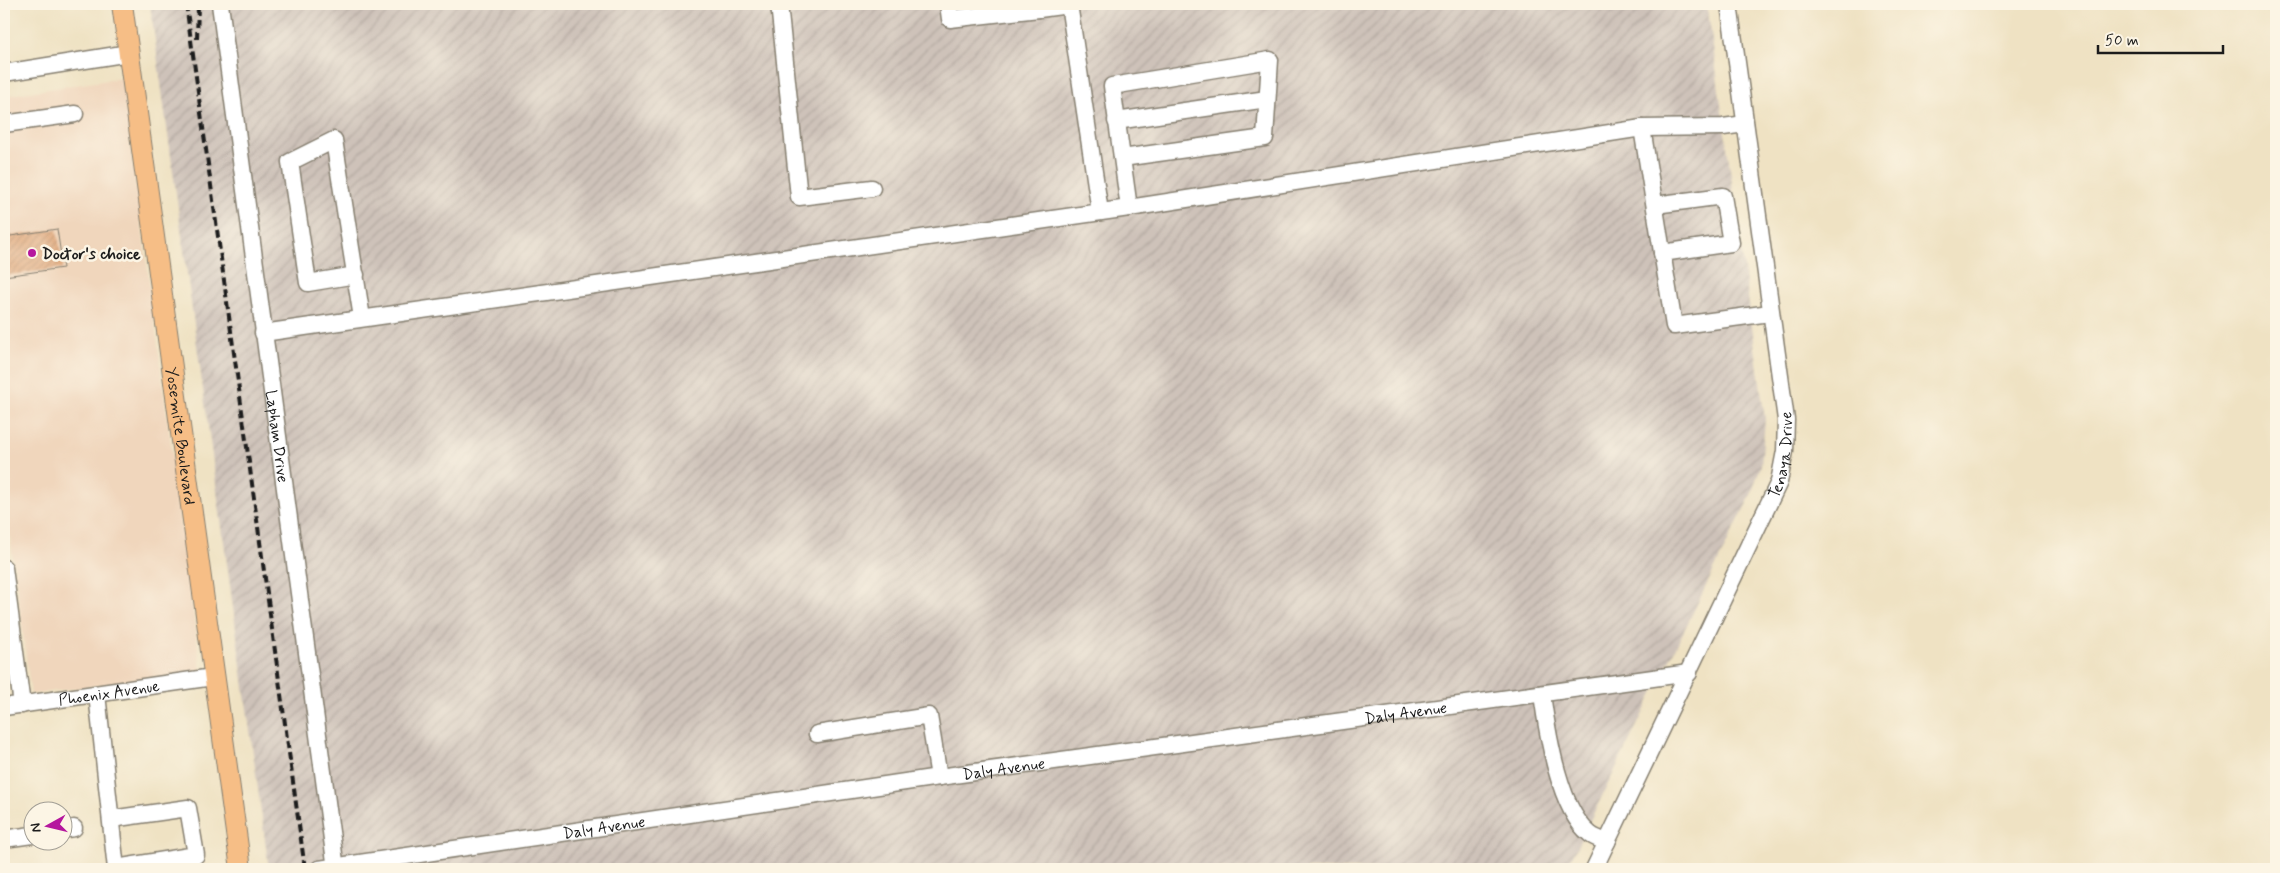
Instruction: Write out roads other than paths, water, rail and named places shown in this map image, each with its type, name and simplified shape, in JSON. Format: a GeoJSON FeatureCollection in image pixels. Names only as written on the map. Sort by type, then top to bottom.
{"type":"FeatureCollection","features":[{"type":"Feature","properties":{"kind":"main road","name":"Yosemite Boulevard"},"geometry":{"type":"LineString","coordinates":[[122,4],[242,869]]}},
{"type":"Feature","properties":{"kind":"street","name":"Lapham Drive"},"geometry":{"type":"LineString","coordinates":[[220,4],[336,868]]}},
{"type":"Feature","properties":{"kind":"street"},"geometry":{"type":"LineString","coordinates":[[778,4],[799,197],[872,188]]}},
{"type":"Feature","properties":{"kind":"street"},"geometry":{"type":"LineString","coordinates":[[948,4],[950,19],[1039,6],[1069,4],[1100,212]]}},
{"type":"Feature","properties":{"kind":"street","name":"Tenaya Drive"},"geometry":{"type":"LineString","coordinates":[[1594,869],[1690,673],[1779,482],[1785,451],[1786,420],[1729,4]]}},
{"type":"Feature","properties":{"kind":"street"},"geometry":{"type":"LineString","coordinates":[[4,72],[129,53]]}},
{"type":"Feature","properties":{"kind":"street"},"geometry":{"type":"LineString","coordinates":[[1122,158],[1265,138],[1270,60],[1112,86],[1116,120],[1129,208]]}},
{"type":"Feature","properties":{"kind":"street"},"geometry":{"type":"LineString","coordinates":[[1116,120],[1267,99]]}},
{"type":"Feature","properties":{"kind":"street"},"geometry":{"type":"LineString","coordinates":[[4,124],[75,114]]}},
{"type":"Feature","properties":{"kind":"street"},"geometry":{"type":"LineString","coordinates":[[263,333],[1129,208],[1642,128],[1723,127],[1745,124]]}},
{"type":"Feature","properties":{"kind":"street"},"geometry":{"type":"LineString","coordinates":[[1642,128],[1674,326],[1770,313]]}},
{"type":"Feature","properties":{"kind":"street"},"geometry":{"type":"LineString","coordinates":[[356,275],[308,283],[290,162],[334,140],[356,275],[362,318]]}},
{"type":"Feature","properties":{"kind":"street"},"geometry":{"type":"LineString","coordinates":[[1655,205],[1724,196],[1730,242],[1662,253]]}},
{"type":"Feature","properties":{"kind":"street"},"geometry":{"type":"LineString","coordinates":[[4,568],[22,705]]}},
{"type":"Feature","properties":{"kind":"street","name":"Daly Avenue"},"geometry":{"type":"LineString","coordinates":[[319,869],[409,862],[940,777],[1690,673]]}},
{"type":"Feature","properties":{"kind":"street","name":"Phoenix Avenue"},"geometry":{"type":"LineString","coordinates":[[4,707],[214,677]]}},
{"type":"Feature","properties":{"kind":"street"},"geometry":{"type":"LineString","coordinates":[[97,694],[116,869],[196,855],[188,808],[111,820]]}},
{"type":"Feature","properties":{"kind":"street"},"geometry":{"type":"LineString","coordinates":[[1542,694],[1547,734],[1564,791],[1573,813],[1590,834],[1607,842]]}},
{"type":"Feature","properties":{"kind":"street"},"geometry":{"type":"LineString","coordinates":[[817,734],[929,716],[940,777]]}},
{"type":"Feature","properties":{"kind":"street"},"geometry":{"type":"LineString","coordinates":[[4,839],[22,836]]}},
{"type":"Feature","properties":{"kind":"railway"},"geometry":{"type":"LineString","coordinates":[[186,4],[305,869]]}},
{"type":"Feature","properties":{"kind":"railway"},"geometry":{"type":"LineString","coordinates":[[197,39],[198,4]]}},
{"type":"Feature","properties":{"kind":"place","name":"Doctor's choice"},"geometry":{"type":"Point","coordinates":[32,253]}}]}
